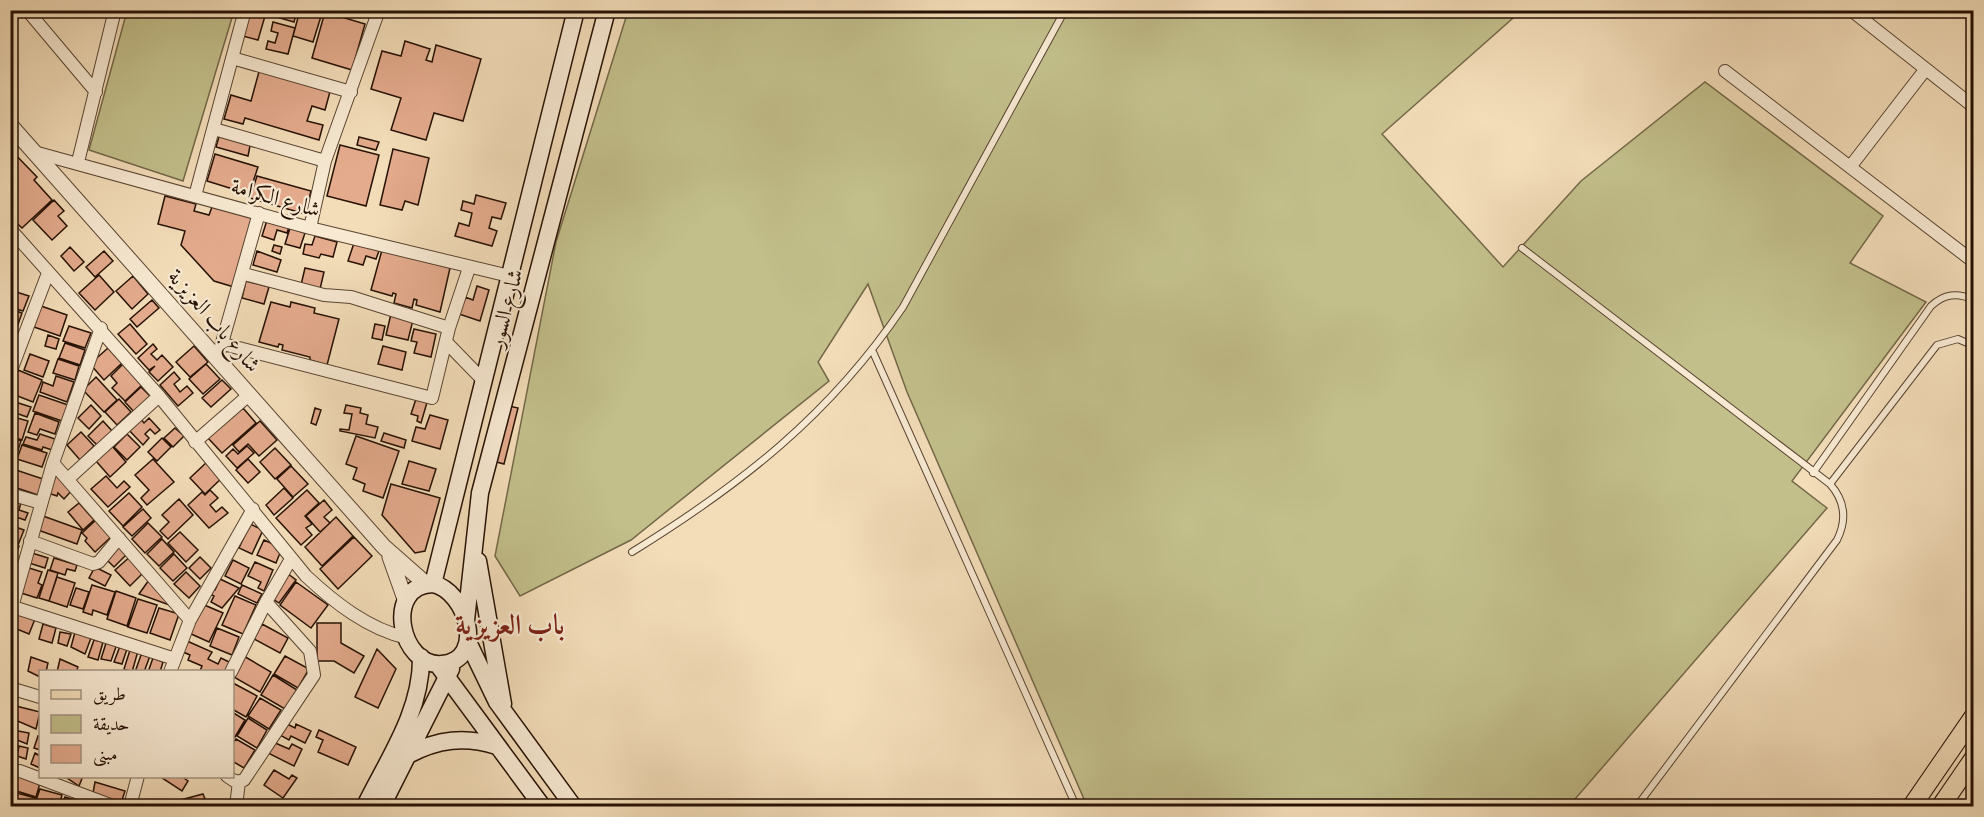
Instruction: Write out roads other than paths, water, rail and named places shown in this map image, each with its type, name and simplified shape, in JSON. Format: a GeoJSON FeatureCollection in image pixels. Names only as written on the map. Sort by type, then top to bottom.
{"type":"FeatureCollection","features":[{"type":"Feature","properties":{"kind":"main road","name":"شارع السور"},"geometry":{"type":"LineString","coordinates":[[430,584],[576,10]]}},
{"type":"Feature","properties":{"kind":"main road","name":"شارع السور"},"geometry":{"type":"LineString","coordinates":[[466,620],[474,543],[485,472],[607,10]]}},
{"type":"Feature","properties":{"kind":"main road"},"geometry":{"type":"LineString","coordinates":[[474,543],[505,713]]}},
{"type":"Feature","properties":{"kind":"main road"},"geometry":{"type":"LineString","coordinates":[[542,807],[442,671],[421,657],[407,638],[402,616],[405,599],[411,591],[430,584],[449,590],[460,604],[466,620],[468,642],[485,680],[505,713],[573,807]]}},
{"type":"Feature","properties":{"kind":"main road"},"geometry":{"type":"LineString","coordinates":[[382,807],[408,755],[442,671],[455,660],[468,642]]}},
{"type":"Feature","properties":{"kind":"main road"},"geometry":{"type":"LineString","coordinates":[[365,807],[412,712],[420,686],[421,657]]}},
{"type":"Feature","properties":{"kind":"main road"},"geometry":{"type":"LineString","coordinates":[[1912,807],[1974,716]]}},
{"type":"Feature","properties":{"kind":"main road"},"geometry":{"type":"LineString","coordinates":[[408,755],[429,745],[452,740],[475,741],[497,746]]}},
{"type":"Feature","properties":{"kind":"main road"},"geometry":{"type":"LineString","coordinates":[[1941,807],[1974,758]]}},
{"type":"Feature","properties":{"kind":"street"},"geometry":{"type":"LineString","coordinates":[[27,10],[96,92]]}},
{"type":"Feature","properties":{"kind":"street"},"geometry":{"type":"LineString","coordinates":[[78,162],[115,10]]}},
{"type":"Feature","properties":{"kind":"street"},"geometry":{"type":"LineString","coordinates":[[195,196],[245,10]]}},
{"type":"Feature","properties":{"kind":"street"},"geometry":{"type":"LineString","coordinates":[[310,228],[325,161],[379,10]]}},
{"type":"Feature","properties":{"kind":"street"},"geometry":{"type":"LineString","coordinates":[[1856,12],[1925,70],[1974,107]]}},
{"type":"Feature","properties":{"kind":"street"},"geometry":{"type":"LineString","coordinates":[[232,58],[351,92]]}},
{"type":"Feature","properties":{"kind":"street"},"geometry":{"type":"LineString","coordinates":[[1850,167],[1925,70]]}},
{"type":"Feature","properties":{"kind":"street"},"geometry":{"type":"LineString","coordinates":[[1725,71],[1974,262]]}},
{"type":"Feature","properties":{"kind":"street","name":"شارع باب العزيزية"},"geometry":{"type":"LineString","coordinates":[[10,125],[220,350],[250,394],[384,547],[430,584]]}},
{"type":"Feature","properties":{"kind":"street"},"geometry":{"type":"LineString","coordinates":[[214,129],[325,161]]}},
{"type":"Feature","properties":{"kind":"street","name":"شارع الكرامة"},"geometry":{"type":"LineString","coordinates":[[34,152],[78,162],[310,228],[509,276]]}},
{"type":"Feature","properties":{"kind":"street"},"geometry":{"type":"LineString","coordinates":[[259,213],[244,274],[220,350],[432,398],[449,328],[469,267]]}},
{"type":"Feature","properties":{"kind":"street"},"geometry":{"type":"LineString","coordinates":[[10,229],[101,328],[291,559],[323,592],[377,628],[407,638]]}},
{"type":"Feature","properties":{"kind":"street"},"geometry":{"type":"LineString","coordinates":[[10,374],[48,273]]}},
{"type":"Feature","properties":{"kind":"street"},"geometry":{"type":"LineString","coordinates":[[244,274],[324,295],[351,297],[449,328]]}},
{"type":"Feature","properties":{"kind":"street"},"geometry":{"type":"LineString","coordinates":[[101,328],[41,503],[11,609],[175,658]]}},
{"type":"Feature","properties":{"kind":"street"},"geometry":{"type":"LineString","coordinates":[[447,343],[482,379]]}},
{"type":"Feature","properties":{"kind":"street"},"geometry":{"type":"LineString","coordinates":[[195,442],[250,394]]}},
{"type":"Feature","properties":{"kind":"street"},"geometry":{"type":"LineString","coordinates":[[69,478],[159,396]]}},
{"type":"Feature","properties":{"kind":"street"},"geometry":{"type":"LineString","coordinates":[[54,463],[190,620]]}},
{"type":"Feature","properties":{"kind":"street"},"geometry":{"type":"LineString","coordinates":[[10,494],[41,503]]}},
{"type":"Feature","properties":{"kind":"street"},"geometry":{"type":"LineString","coordinates":[[171,670],[190,620],[253,510]]}},
{"type":"Feature","properties":{"kind":"street"},"geometry":{"type":"LineString","coordinates":[[30,541],[93,564],[99,562],[120,538]]}},
{"type":"Feature","properties":{"kind":"street","name":"شارع باب العزيزية"},"geometry":{"type":"LineString","coordinates":[[384,547],[405,599]]}},
{"type":"Feature","properties":{"kind":"street"},"geometry":{"type":"LineString","coordinates":[[232,670],[266,602],[291,559]]}},
{"type":"Feature","properties":{"kind":"street"},"geometry":{"type":"LineString","coordinates":[[236,807],[239,782],[250,772],[314,675],[310,651],[266,602]]}},
{"type":"Feature","properties":{"kind":"street"},"geometry":{"type":"LineString","coordinates":[[10,688],[39,697]]}},
{"type":"Feature","properties":{"kind":"street"},"geometry":{"type":"LineString","coordinates":[[10,778],[13,772],[20,771],[113,807]]}},
{"type":"Feature","properties":{"kind":"street"},"geometry":{"type":"LineString","coordinates":[[130,807],[138,778]]}},
{"type":"Feature","properties":{"kind":"street"},"geometry":{"type":"LineString","coordinates":[[229,778],[239,782]]}},
{"type":"Feature","properties":{"kind":"lane"},"geometry":{"type":"LineString","coordinates":[[632,552],[699,511],[762,463],[820,410],[873,352],[903,307],[1065,10]]}},
{"type":"Feature","properties":{"kind":"lane"},"geometry":{"type":"LineString","coordinates":[[1522,248],[1813,473],[1830,483],[1839,496],[1843,510],[1843,526],[1837,540],[1637,807]]}},
{"type":"Feature","properties":{"kind":"lane"},"geometry":{"type":"LineString","coordinates":[[1813,473],[1931,306],[1947,296],[1956,294],[1974,300]]}},
{"type":"Feature","properties":{"kind":"lane"},"geometry":{"type":"LineString","coordinates":[[1830,483],[1937,345],[1958,339],[1974,346]]}},
{"type":"Feature","properties":{"kind":"lane"},"geometry":{"type":"LineString","coordinates":[[873,352],[1076,807]]}},
{"type":"Feature","properties":{"kind":"district","name":"باب العزيزية"},"geometry":{"type":"Point","coordinates":[510,624]}}]}
